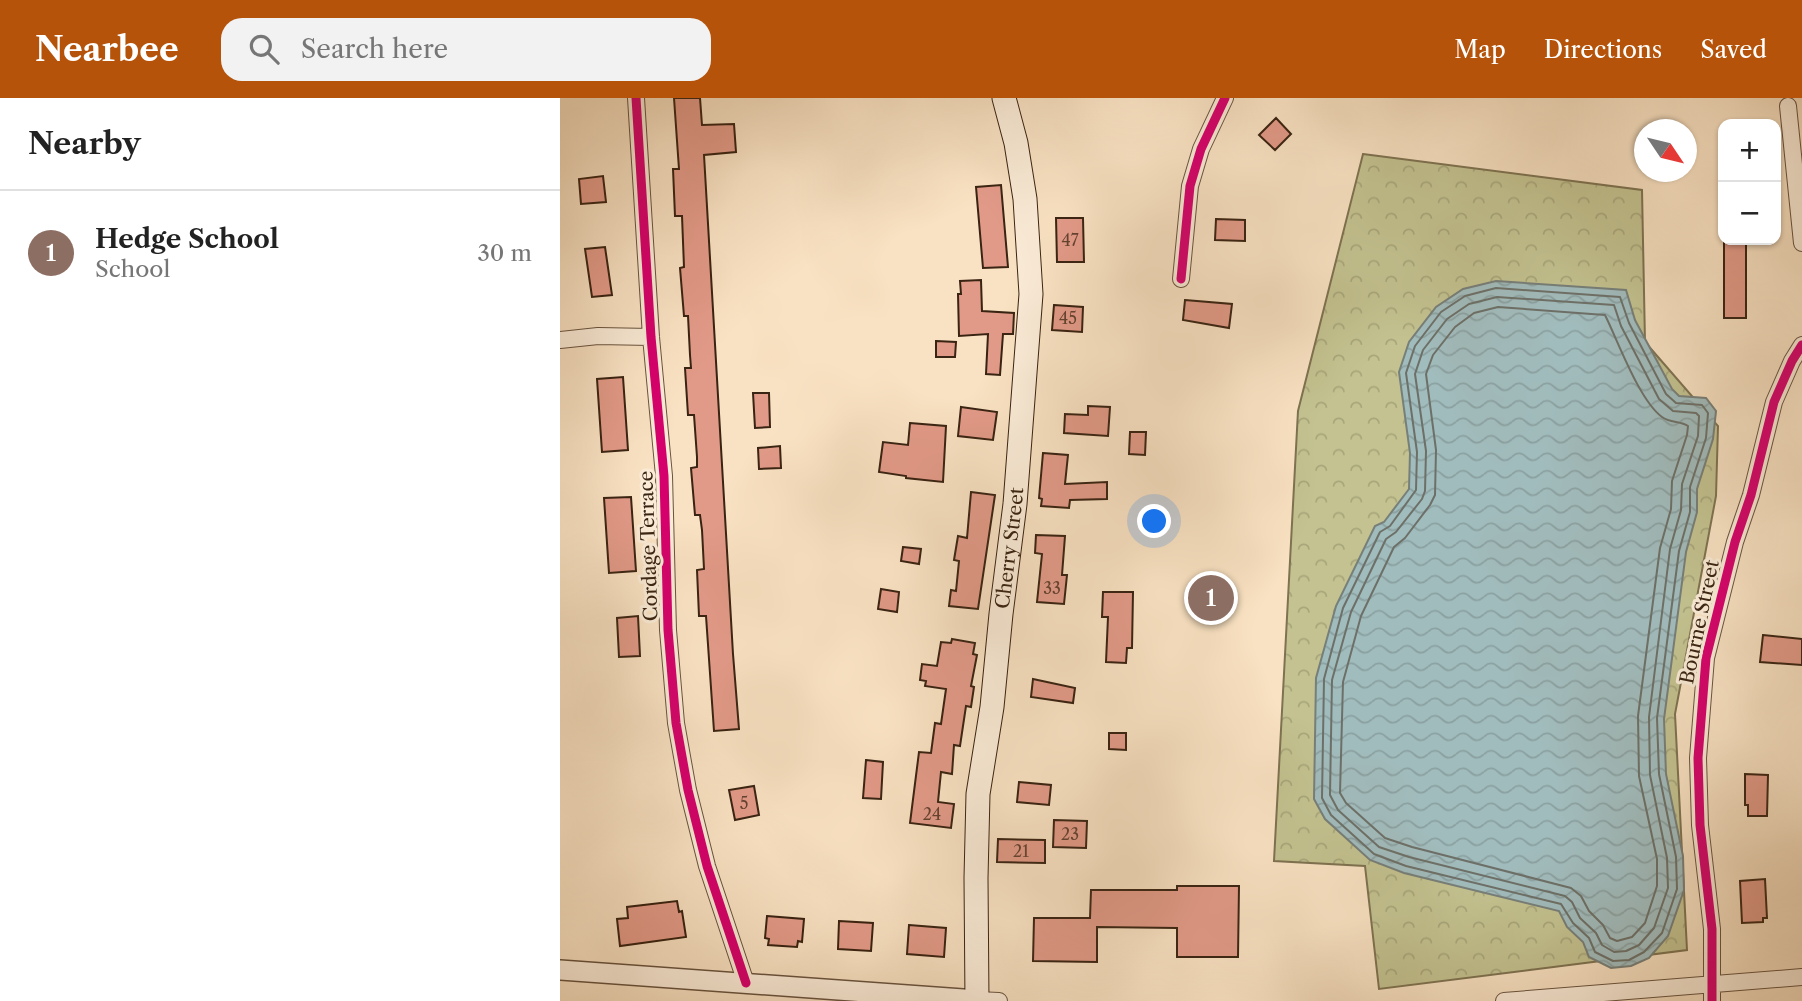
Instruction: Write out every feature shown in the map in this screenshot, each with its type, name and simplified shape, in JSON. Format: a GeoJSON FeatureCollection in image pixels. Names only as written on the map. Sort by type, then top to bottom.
{"type":"FeatureCollection","features":[{"type":"Feature","properties":{"kind":"main road","name":"Cherry Street"},"geometry":{"type":"LineString","coordinates":[[984,1001],[975,878],[978,794],[992,707],[1015,504],[1031,294],[1026,199],[1016,143],[1004,98]]}},
{"type":"Feature","properties":{"kind":"street","name":"Cordage Terrace"},"geometry":{"type":"LineString","coordinates":[[636,98],[651,337],[664,477],[668,630],[676,723],[688,790],[707,866],[747,983]]}},
{"type":"Feature","properties":{"kind":"street"},"geometry":{"type":"LineString","coordinates":[[1181,279],[1190,186],[1201,149],[1225,98]]}},
{"type":"Feature","properties":{"kind":"street"},"geometry":{"type":"LineString","coordinates":[[1788,106],[1802,243]]}},
{"type":"Feature","properties":{"kind":"street"},"geometry":{"type":"LineString","coordinates":[[560,340],[598,336],[651,337]]}},
{"type":"Feature","properties":{"kind":"street","name":"Bourne Street"},"geometry":{"type":"LineString","coordinates":[[1711,993],[1712,929],[1700,825],[1698,758],[1706,658],[1735,541],[1751,495],[1769,418],[1792,361],[1802,345]]}},
{"type":"Feature","properties":{"kind":"street"},"geometry":{"type":"LineString","coordinates":[[560,970],[984,1001]]}},
{"type":"Feature","properties":{"kind":"street"},"geometry":{"type":"LineString","coordinates":[[1504,1001],[1711,993],[1802,977]]}},
{"type":"Feature","properties":{"kind":"green space"},"geometry":{"type":"Polygon","coordinates":[[[1363,154],[1642,190],[1645,342],[1718,426],[1716,496],[1675,714],[1687,950],[1379,989],[1365,866],[1274,861],[1298,411],[1363,154]]]}},
{"type":"Feature","properties":{"kind":"water"},"geometry":{"type":"Polygon","coordinates":[[[1496,281],[1626,290],[1635,320],[1672,389],[1679,396],[1706,398],[1716,411],[1713,439],[1697,489],[1697,512],[1686,552],[1664,719],[1666,774],[1683,856],[1684,890],[1668,936],[1649,958],[1631,966],[1611,968],[1589,957],[1583,942],[1567,927],[1559,911],[1404,873],[1370,860],[1325,819],[1314,799],[1316,678],[1336,606],[1375,526],[1384,522],[1409,489],[1410,453],[1399,372],[1409,342],[1436,307],[1463,289],[1496,281]]]}},
{"type":"Feature","properties":{"kind":"building"},"geometry":{"type":"Polygon","coordinates":[[[674,98],[700,98],[702,125],[734,124],[736,152],[704,155],[739,729],[714,731],[706,616],[699,616],[697,570],[704,569],[702,530],[700,515],[695,515],[691,468],[697,467],[697,457],[694,415],[688,415],[685,368],[691,368],[688,316],[684,316],[680,268],[684,267],[682,216],[675,216],[673,169],[679,169],[674,98]]]}},
{"type":"Feature","properties":{"kind":"building"},"geometry":{"type":"Polygon","coordinates":[[[1276,118],[1291,134],[1275,150],[1259,135],[1276,118]]]}},
{"type":"Feature","properties":{"kind":"building"},"geometry":{"type":"Polygon","coordinates":[[[603,176],[606,202],[581,204],[579,179],[603,176]]]}},
{"type":"Feature","properties":{"kind":"building"},"geometry":{"type":"Polygon","coordinates":[[[1001,185],[1008,267],[983,268],[976,187],[1001,185]]]}},
{"type":"Feature","properties":{"kind":"building"},"geometry":{"type":"Polygon","coordinates":[[[1056,218],[1083,218],[1084,262],[1057,262],[1056,218]]]}},
{"type":"Feature","properties":{"kind":"building"},"geometry":{"type":"Polygon","coordinates":[[[1216,219],[1245,220],[1245,241],[1215,240],[1216,219]]]}},
{"type":"Feature","properties":{"kind":"building"},"geometry":{"type":"Polygon","coordinates":[[[1724,245],[1746,245],[1746,318],[1724,318],[1724,245]]]}},
{"type":"Feature","properties":{"kind":"building"},"geometry":{"type":"Polygon","coordinates":[[[605,247],[612,295],[592,297],[585,249],[605,247]]]}},
{"type":"Feature","properties":{"kind":"building"},"geometry":{"type":"Polygon","coordinates":[[[981,280],[982,311],[1014,313],[1013,334],[1003,334],[1000,375],[986,374],[988,334],[959,336],[960,281],[981,280]]]}},
{"type":"Feature","properties":{"kind":"building"},"geometry":{"type":"Polygon","coordinates":[[[1185,300],[1232,304],[1229,328],[1183,320],[1185,300]]]}},
{"type":"Feature","properties":{"kind":"building"},"geometry":{"type":"Polygon","coordinates":[[[1054,305],[1083,307],[1082,332],[1052,330],[1054,305]]]}},
{"type":"Feature","properties":{"kind":"building"},"geometry":{"type":"Polygon","coordinates":[[[936,341],[956,342],[955,357],[936,357],[936,341]]]}},
{"type":"Feature","properties":{"kind":"building"},"geometry":{"type":"Polygon","coordinates":[[[623,377],[628,450],[602,452],[597,379],[623,377]]]}},
{"type":"Feature","properties":{"kind":"building"},"geometry":{"type":"Polygon","coordinates":[[[753,393],[769,393],[770,427],[755,428],[753,393]]]}},
{"type":"Feature","properties":{"kind":"building"},"geometry":{"type":"Polygon","coordinates":[[[1088,406],[1110,407],[1108,436],[1064,433],[1065,414],[1088,415],[1088,406]]]}},
{"type":"Feature","properties":{"kind":"building"},"geometry":{"type":"Polygon","coordinates":[[[961,407],[997,412],[993,440],[958,436],[961,407]]]}},
{"type":"Feature","properties":{"kind":"building"},"geometry":{"type":"Polygon","coordinates":[[[910,423],[946,426],[943,482],[879,472],[883,442],[908,445],[910,423]]]}},
{"type":"Feature","properties":{"kind":"building"},"geometry":{"type":"Polygon","coordinates":[[[1130,432],[1146,432],[1145,455],[1129,454],[1130,432]]]}},
{"type":"Feature","properties":{"kind":"building"},"geometry":{"type":"Polygon","coordinates":[[[780,446],[781,468],[759,469],[758,448],[780,446]]]}},
{"type":"Feature","properties":{"kind":"building"},"geometry":{"type":"Polygon","coordinates":[[[1043,453],[1068,455],[1065,484],[1107,482],[1107,499],[1070,500],[1069,508],[1041,506],[1042,499],[1039,498],[1043,453]]]}},
{"type":"Feature","properties":{"kind":"building"},"geometry":{"type":"Polygon","coordinates":[[[971,492],[995,495],[978,609],[949,606],[951,590],[956,591],[959,561],[954,560],[958,536],[967,538],[971,492]]]}},
{"type":"Feature","properties":{"kind":"building"},"geometry":{"type":"Polygon","coordinates":[[[631,497],[636,571],[609,573],[604,498],[631,497]]]}},
{"type":"Feature","properties":{"kind":"building"},"geometry":{"type":"Polygon","coordinates":[[[1036,535],[1065,536],[1062,575],[1067,575],[1064,604],[1037,602],[1042,554],[1035,553],[1036,535]]]}},
{"type":"Feature","properties":{"kind":"building"},"geometry":{"type":"Polygon","coordinates":[[[903,547],[921,549],[919,564],[901,561],[903,547]]]}},
{"type":"Feature","properties":{"kind":"building"},"geometry":{"type":"Polygon","coordinates":[[[881,589],[899,592],[897,612],[878,609],[881,589]]]}},
{"type":"Feature","properties":{"kind":"building"},"geometry":{"type":"Polygon","coordinates":[[[1103,592],[1133,592],[1132,648],[1127,648],[1126,663],[1106,662],[1108,617],[1102,617],[1103,592]]]}},
{"type":"Feature","properties":{"kind":"building"},"geometry":{"type":"Polygon","coordinates":[[[638,616],[640,656],[619,657],[617,618],[638,616]]]}},
{"type":"Feature","properties":{"kind":"building"},"geometry":{"type":"Polygon","coordinates":[[[1763,635],[1802,639],[1802,665],[1760,662],[1763,635]]]}},
{"type":"Feature","properties":{"kind":"building"},"geometry":{"type":"Polygon","coordinates":[[[952,639],[975,643],[973,654],[977,655],[971,686],[974,687],[971,707],[966,706],[960,746],[954,745],[952,774],[941,772],[938,802],[954,804],[951,828],[910,823],[919,752],[931,753],[935,723],[941,724],[946,689],[925,686],[926,681],[920,680],[922,664],[937,666],[941,642],[951,643],[952,639]]]}},
{"type":"Feature","properties":{"kind":"building"},"geometry":{"type":"Polygon","coordinates":[[[1033,679],[1075,688],[1073,703],[1031,697],[1033,679]]]}},
{"type":"Feature","properties":{"kind":"building"},"geometry":{"type":"Polygon","coordinates":[[[1109,733],[1126,733],[1126,750],[1109,749],[1109,733]]]}},
{"type":"Feature","properties":{"kind":"building"},"geometry":{"type":"Polygon","coordinates":[[[866,760],[883,762],[881,799],[863,798],[866,760]]]}},
{"type":"Feature","properties":{"kind":"building"},"geometry":{"type":"Polygon","coordinates":[[[1745,774],[1768,775],[1767,816],[1748,816],[1748,805],[1745,805],[1745,774]]]}},
{"type":"Feature","properties":{"kind":"building"},"geometry":{"type":"Polygon","coordinates":[[[1019,782],[1051,785],[1049,805],[1017,802],[1019,782]]]}},
{"type":"Feature","properties":{"kind":"building"},"geometry":{"type":"Polygon","coordinates":[[[754,786],[759,815],[735,820],[729,790],[754,786]]]}},
{"type":"Feature","properties":{"kind":"building"},"geometry":{"type":"Polygon","coordinates":[[[1054,820],[1087,821],[1086,848],[1053,847],[1054,820]]]}},
{"type":"Feature","properties":{"kind":"building"},"geometry":{"type":"Polygon","coordinates":[[[998,839],[1045,840],[1045,863],[997,862],[998,839]]]}},
{"type":"Feature","properties":{"kind":"building"},"geometry":{"type":"Polygon","coordinates":[[[1765,879],[1767,918],[1763,918],[1763,922],[1742,923],[1740,881],[1765,879]]]}},
{"type":"Feature","properties":{"kind":"building"},"geometry":{"type":"Polygon","coordinates":[[[1177,886],[1239,886],[1238,957],[1177,957],[1177,928],[1097,927],[1097,962],[1033,961],[1034,918],[1090,918],[1091,890],[1177,890],[1177,886]]]}},
{"type":"Feature","properties":{"kind":"building"},"geometry":{"type":"Polygon","coordinates":[[[677,901],[679,912],[682,911],[686,937],[620,946],[617,919],[628,918],[627,907],[677,901]]]}},
{"type":"Feature","properties":{"kind":"building"},"geometry":{"type":"Polygon","coordinates":[[[767,916],[804,919],[802,942],[798,941],[797,947],[768,945],[769,939],[765,938],[767,916]]]}},
{"type":"Feature","properties":{"kind":"building"},"geometry":{"type":"Polygon","coordinates":[[[839,921],[873,923],[871,951],[838,949],[839,921]]]}},
{"type":"Feature","properties":{"kind":"building"},"geometry":{"type":"Polygon","coordinates":[[[909,925],[946,928],[944,957],[907,954],[909,925]]]}},
{"type":"Feature","properties":{"kind":"cycle path"},"geometry":{"type":"LineString","coordinates":[[636,98],[651,337],[664,476],[668,630],[676,723],[688,790],[707,866],[746,983]]}},
{"type":"Feature","properties":{"kind":"cycle path"},"geometry":{"type":"LineString","coordinates":[[1181,279],[1190,186],[1201,149],[1225,98]]}},
{"type":"Feature","properties":{"kind":"cycle path"},"geometry":{"type":"LineString","coordinates":[[1712,1001],[1712,929],[1700,825],[1698,758],[1706,658],[1774,402],[1802,345]]}},
{"type":"Feature","properties":{"kind":"place","name":"Hedge School"},"geometry":{"type":"Point","coordinates":[1211,598]}}]}
